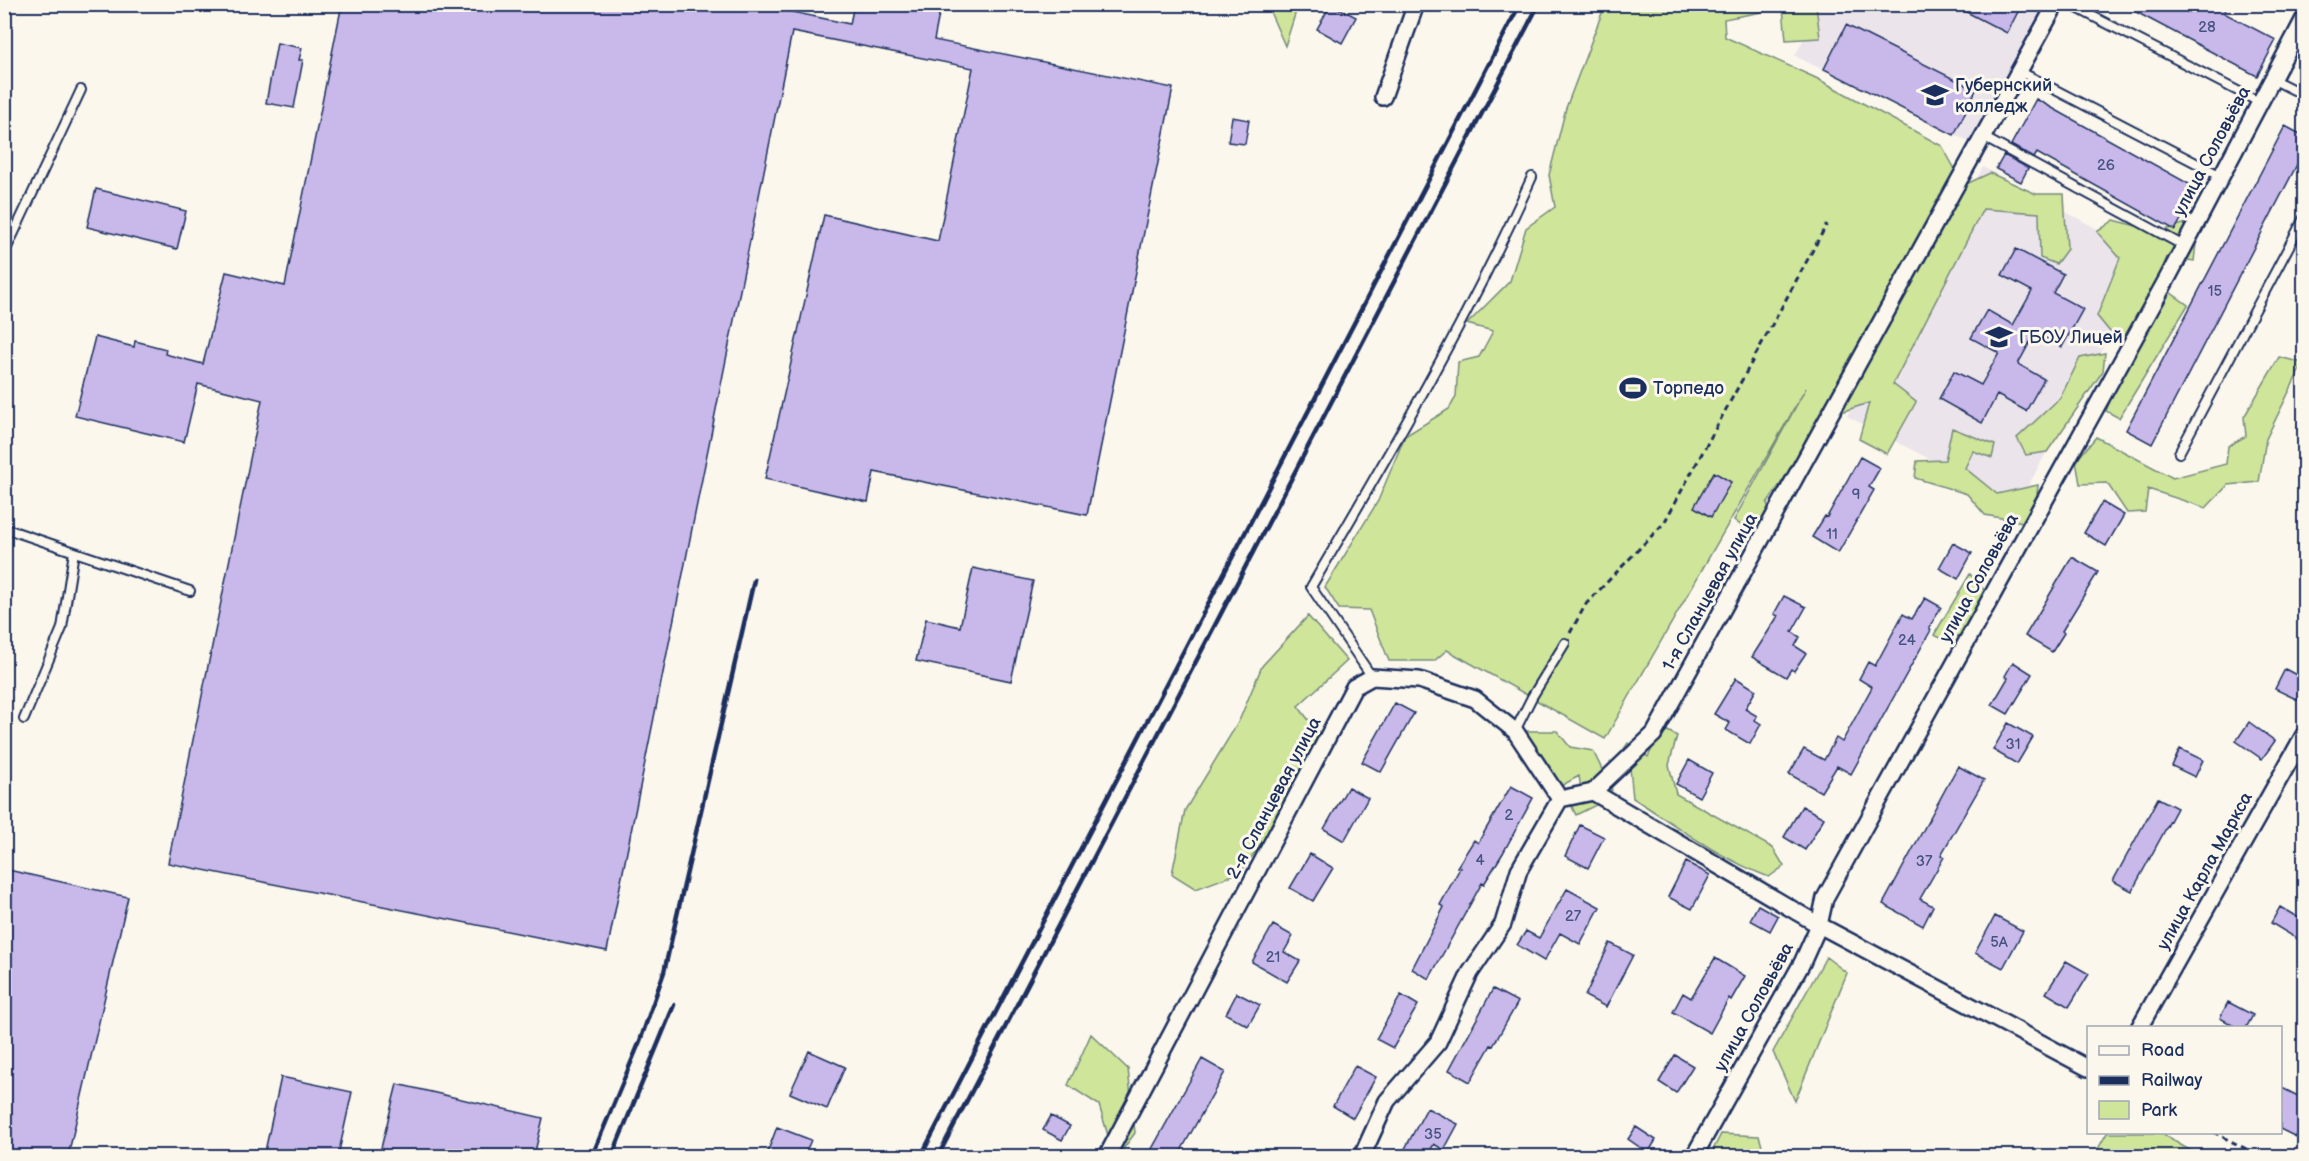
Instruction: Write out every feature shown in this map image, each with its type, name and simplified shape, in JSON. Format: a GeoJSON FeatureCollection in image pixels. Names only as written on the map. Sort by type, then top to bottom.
{"type":"FeatureCollection","features":[{"type":"Feature","properties":{"kind":"street"},"geometry":{"type":"LineString","coordinates":[[1383,97],[1416,4]]}},
{"type":"Feature","properties":{"kind":"street","name":"1-я Сланцевая улица"},"geometry":{"type":"LineString","coordinates":[[1593,792],[1654,734],[2056,4]]}},
{"type":"Feature","properties":{"kind":"street","name":"улица Соловьёва"},"geometry":{"type":"LineString","coordinates":[[1694,1156],[1802,963],[1820,925],[1825,898],[2184,246],[2304,19]]}},
{"type":"Feature","properties":{"kind":"street"},"geometry":{"type":"LineString","coordinates":[[1372,677],[1419,680],[1474,699],[1515,731],[1560,799]]}},
{"type":"Feature","properties":{"kind":"street","name":"2-я Сланцевая улица"},"geometry":{"type":"LineString","coordinates":[[1107,1156],[1354,687],[1372,677]]}},
{"type":"Feature","properties":{"kind":"street","name":"улица Карла Маркса"},"geometry":{"type":"LineString","coordinates":[[2140,1026],[2304,735]]}},
{"type":"Feature","properties":{"kind":"street"},"geometry":{"type":"LineString","coordinates":[[1362,1156],[1387,1101],[1438,1042],[1470,973],[1503,924],[1519,870],[1560,799],[1593,792],[1820,925],[2087,1067]]}},
{"type":"Feature","properties":{"kind":"lane"},"geometry":{"type":"LineString","coordinates":[[2069,4],[2261,103]]}},
{"type":"Feature","properties":{"kind":"lane"},"geometry":{"type":"LineString","coordinates":[[2019,71],[2221,176]]}},
{"type":"Feature","properties":{"kind":"lane"},"geometry":{"type":"LineString","coordinates":[[2272,79],[2304,95]]}},
{"type":"Feature","properties":{"kind":"lane"},"geometry":{"type":"LineString","coordinates":[[4,254],[81,90]]}},
{"type":"Feature","properties":{"kind":"lane"},"geometry":{"type":"LineString","coordinates":[[1983,137],[2184,246]]}},
{"type":"Feature","properties":{"kind":"lane"},"geometry":{"type":"LineString","coordinates":[[1372,677],[1311,587],[1442,361],[1532,177]]}},
{"type":"Feature","properties":{"kind":"lane"},"geometry":{"type":"LineString","coordinates":[[2179,453],[2304,218]]}},
{"type":"Feature","properties":{"kind":"lane"},"geometry":{"type":"LineString","coordinates":[[4,528],[190,591]]}},
{"type":"Feature","properties":{"kind":"lane"},"geometry":{"type":"LineString","coordinates":[[24,719],[62,628],[74,552]]}},
{"type":"Feature","properties":{"kind":"lane"},"geometry":{"type":"LineString","coordinates":[[1515,731],[1532,697],[1565,643]]}},
{"type":"Feature","properties":{"kind":"path"},"geometry":{"type":"LineString","coordinates":[[1565,643],[1586,604],[1664,523],[1827,224]]}},
{"type":"Feature","properties":{"kind":"path"},"geometry":{"type":"LineString","coordinates":[[2217,1134],[2260,1156]]}},
{"type":"Feature","properties":{"kind":"shaded area","name":"Губернский колледж"},"geometry":{"type":"Polygon","coordinates":[[[1821,5],[2047,5],[1970,142],[1795,56],[1821,5]]]}},
{"type":"Feature","properties":{"kind":"shaded area","name":"ГБОУ Лицей"},"geometry":{"type":"Polygon","coordinates":[[[1983,167],[2151,258],[2018,505],[1847,416],[1983,167]]]}},
{"type":"Feature","properties":{"kind":"green space"},"geometry":{"type":"Polygon","coordinates":[[[1267,5],[1298,5],[1285,46],[1267,5]]]}},
{"type":"Feature","properties":{"kind":"green space","name":"Торпедо"},"geometry":{"type":"Polygon","coordinates":[[[1605,5],[1816,5],[1820,38],[1786,40],[1783,8],[1724,19],[1725,37],[1818,79],[1942,146],[1964,185],[1990,173],[2036,194],[2064,194],[2067,249],[2056,264],[2040,258],[2039,213],[1983,209],[1893,384],[1916,402],[1887,454],[1859,439],[1869,403],[1828,416],[1767,503],[1775,524],[1754,535],[1734,520],[1806,388],[1605,739],[1447,650],[1434,661],[1389,661],[1369,610],[1339,609],[1325,587],[1378,501],[1405,436],[1449,409],[1456,397],[1458,362],[1479,357],[1493,331],[1467,324],[1510,281],[1526,228],[1555,207],[1549,175],[1566,108],[1605,5]]]}},
{"type":"Feature","properties":{"kind":"green space"},"geometry":{"type":"Polygon","coordinates":[[[2114,220],[2159,232],[2186,223],[2197,235],[2194,261],[2167,257],[2157,283],[2188,305],[2119,418],[2106,411],[2129,355],[2097,316],[2120,258],[2097,232],[2114,220]]]}},
{"type":"Feature","properties":{"kind":"green space"},"geometry":{"type":"Polygon","coordinates":[[[2105,353],[2103,371],[2047,452],[2026,455],[2017,438],[2060,398],[2080,358],[2105,353]]]}},
{"type":"Feature","properties":{"kind":"green space"},"geometry":{"type":"Polygon","coordinates":[[[2279,357],[2303,363],[2266,439],[2259,482],[2228,485],[2206,508],[2148,489],[2145,512],[2127,513],[2107,483],[2080,484],[2076,461],[2096,437],[2173,478],[2226,464],[2228,446],[2246,436],[2244,417],[2279,357]]]}},
{"type":"Feature","properties":{"kind":"green space"},"geometry":{"type":"Polygon","coordinates":[[[1952,428],[1995,445],[1992,458],[1973,451],[1965,468],[1997,494],[2038,485],[2034,524],[1985,515],[1967,494],[1915,478],[1917,461],[1945,460],[1952,428]]]}},
{"type":"Feature","properties":{"kind":"green space"},"geometry":{"type":"Polygon","coordinates":[[[1970,574],[1984,590],[1965,634],[1945,640],[1934,635],[1970,574]]]}},
{"type":"Feature","properties":{"kind":"green space"},"geometry":{"type":"Polygon","coordinates":[[[1308,616],[1347,661],[1298,706],[1321,736],[1284,811],[1241,872],[1196,889],[1172,874],[1185,810],[1239,721],[1262,666],[1308,616]]]}},
{"type":"Feature","properties":{"kind":"green space"},"geometry":{"type":"Polygon","coordinates":[[[1662,728],[1677,736],[1669,765],[1676,794],[1773,848],[1784,866],[1769,877],[1751,870],[1699,841],[1633,798],[1630,768],[1619,756],[1628,743],[1648,757],[1662,728]]]}},
{"type":"Feature","properties":{"kind":"green space"},"geometry":{"type":"Polygon","coordinates":[[[1515,731],[1557,731],[1570,747],[1593,751],[1612,790],[1602,802],[1576,815],[1570,803],[1581,789],[1579,776],[1559,787],[1515,731]]]}},
{"type":"Feature","properties":{"kind":"green space"},"geometry":{"type":"Polygon","coordinates":[[[1826,957],[1847,973],[1795,1101],[1773,1052],[1826,957]]]}},
{"type":"Feature","properties":{"kind":"green space"},"geometry":{"type":"Polygon","coordinates":[[[1091,1034],[1128,1069],[1135,1133],[1118,1156],[1114,1156],[1099,1105],[1068,1085],[1091,1034]]]}},
{"type":"Feature","properties":{"kind":"green space"},"geometry":{"type":"Polygon","coordinates":[[[1721,1134],[1759,1136],[1765,1156],[1710,1156],[1721,1134]]]}},
{"type":"Feature","properties":{"kind":"green space"},"geometry":{"type":"Polygon","coordinates":[[[2106,1134],[2162,1134],[2200,1156],[2094,1156],[2106,1134]]]}},
{"type":"Feature","properties":{"kind":"building"},"geometry":{"type":"Polygon","coordinates":[[[342,4],[754,4],[850,24],[854,4],[941,4],[934,40],[1173,88],[1087,515],[874,472],[868,502],[765,479],[824,215],[938,241],[973,68],[792,32],[607,951],[168,863],[262,400],[198,384],[184,442],[75,416],[95,337],[134,347],[135,341],[166,349],[165,354],[203,364],[226,272],[285,286],[342,4]]]}},
{"type":"Feature","properties":{"kind":"building"},"geometry":{"type":"Polygon","coordinates":[[[1331,4],[1356,17],[1342,43],[1317,29],[1331,4]]]}},
{"type":"Feature","properties":{"kind":"building"},"geometry":{"type":"Polygon","coordinates":[[[1951,4],[2022,4],[2007,33],[1951,4]]]}},
{"type":"Feature","properties":{"kind":"building"},"geometry":{"type":"Polygon","coordinates":[[[2121,4],[2229,4],[2224,13],[2276,40],[2257,76],[2121,4]]]}},
{"type":"Feature","properties":{"kind":"building"},"geometry":{"type":"Polygon","coordinates":[[[1846,25],[1976,90],[1954,135],[1824,69],[1846,25]]]}},
{"type":"Feature","properties":{"kind":"building"},"geometry":{"type":"Polygon","coordinates":[[[277,43],[302,48],[299,60],[303,60],[294,108],[266,103],[277,43]]]}},
{"type":"Feature","properties":{"kind":"building"},"geometry":{"type":"Polygon","coordinates":[[[2036,99],[2198,189],[2175,230],[2037,153],[2034,158],[2011,145],[2036,99]]]}},
{"type":"Feature","properties":{"kind":"building"},"geometry":{"type":"Polygon","coordinates":[[[1232,117],[1249,120],[1245,144],[1228,142],[1232,117]]]}},
{"type":"Feature","properties":{"kind":"building"},"geometry":{"type":"Polygon","coordinates":[[[2285,126],[2304,136],[2304,151],[2152,444],[2126,430],[2285,126]]]}},
{"type":"Feature","properties":{"kind":"building"},"geometry":{"type":"Polygon","coordinates":[[[2004,155],[2028,168],[2021,182],[1996,169],[2004,155]]]}},
{"type":"Feature","properties":{"kind":"building"},"geometry":{"type":"Polygon","coordinates":[[[96,189],[186,211],[177,249],[87,227],[96,189]]]}},
{"type":"Feature","properties":{"kind":"building"},"geometry":{"type":"Polygon","coordinates":[[[2016,249],[2063,274],[2053,293],[2083,309],[2062,347],[2035,333],[2018,364],[2044,379],[2026,411],[1997,395],[1982,423],[1939,399],[1954,371],[1981,385],[1999,353],[1971,338],[1987,310],[2013,325],[2032,291],[2002,275],[2016,249]]]}},
{"type":"Feature","properties":{"kind":"building"},"geometry":{"type":"Polygon","coordinates":[[[1860,457],[1880,468],[1869,487],[1874,490],[1838,553],[1812,537],[1825,516],[1827,517],[1860,457]]]}},
{"type":"Feature","properties":{"kind":"building"},"geometry":{"type":"Polygon","coordinates":[[[1714,472],[1731,482],[1711,517],[1694,507],[1714,472]]]}},
{"type":"Feature","properties":{"kind":"building"},"geometry":{"type":"Polygon","coordinates":[[[2102,502],[2124,515],[2106,546],[2084,533],[2102,502]]]}},
{"type":"Feature","properties":{"kind":"building"},"geometry":{"type":"Polygon","coordinates":[[[1953,543],[1972,553],[1958,579],[1939,568],[1953,543]]]}},
{"type":"Feature","properties":{"kind":"building"},"geometry":{"type":"Polygon","coordinates":[[[2072,557],[2098,572],[2052,652],[2025,636],[2072,557]]]}},
{"type":"Feature","properties":{"kind":"building"},"geometry":{"type":"Polygon","coordinates":[[[973,568],[1033,581],[1011,681],[916,661],[926,619],[960,627],[973,568]]]}},
{"type":"Feature","properties":{"kind":"building"},"geometry":{"type":"Polygon","coordinates":[[[1784,596],[1806,607],[1792,632],[1800,637],[1795,646],[1806,653],[1794,671],[1791,669],[1786,677],[1752,657],[1778,616],[1774,614],[1784,596]]]}},
{"type":"Feature","properties":{"kind":"building"},"geometry":{"type":"Polygon","coordinates":[[[1925,598],[1941,607],[1929,628],[1931,630],[1851,774],[1837,766],[1821,792],[1789,774],[1804,749],[1824,760],[1836,738],[1842,742],[1872,687],[1859,679],[1868,662],[1875,666],[1903,614],[1912,619],[1925,598]]]}},
{"type":"Feature","properties":{"kind":"building"},"geometry":{"type":"Polygon","coordinates":[[[2013,662],[2032,674],[2008,714],[1992,705],[2008,678],[2005,676],[2013,662]]]}},
{"type":"Feature","properties":{"kind":"building"},"geometry":{"type":"Polygon","coordinates":[[[2285,669],[2304,679],[2304,692],[2300,701],[2275,689],[2285,669]]]}},
{"type":"Feature","properties":{"kind":"building"},"geometry":{"type":"Polygon","coordinates":[[[1736,678],[1756,690],[1745,709],[1757,716],[1755,720],[1761,724],[1750,744],[1726,730],[1730,723],[1714,714],[1736,678]]]}},
{"type":"Feature","properties":{"kind":"building"},"geometry":{"type":"Polygon","coordinates":[[[1395,703],[1414,713],[1381,772],[1362,762],[1395,703]]]}},
{"type":"Feature","properties":{"kind":"building"},"geometry":{"type":"Polygon","coordinates":[[[2249,722],[2275,741],[2262,759],[2236,741],[2249,722]]]}},
{"type":"Feature","properties":{"kind":"building"},"geometry":{"type":"Polygon","coordinates":[[[2008,723],[2033,737],[2017,764],[1993,750],[2008,723]]]}},
{"type":"Feature","properties":{"kind":"building"},"geometry":{"type":"Polygon","coordinates":[[[2180,749],[2203,760],[2195,777],[2172,766],[2180,749]]]}},
{"type":"Feature","properties":{"kind":"building"},"geometry":{"type":"Polygon","coordinates":[[[1689,760],[1712,773],[1699,797],[1676,784],[1689,760]]]}},
{"type":"Feature","properties":{"kind":"building"},"geometry":{"type":"Polygon","coordinates":[[[1958,766],[1984,780],[1941,855],[1944,857],[1920,899],[1933,906],[1923,926],[1883,904],[1958,766]]]}},
{"type":"Feature","properties":{"kind":"building"},"geometry":{"type":"Polygon","coordinates":[[[1511,786],[1533,798],[1503,853],[1484,884],[1482,883],[1429,979],[1412,969],[1444,907],[1440,905],[1460,868],[1457,867],[1474,840],[1478,843],[1511,786]]]}},
{"type":"Feature","properties":{"kind":"building"},"geometry":{"type":"Polygon","coordinates":[[[1348,787],[1368,798],[1344,841],[1324,829],[1348,787]]]}},
{"type":"Feature","properties":{"kind":"building"},"geometry":{"type":"Polygon","coordinates":[[[2158,798],[2177,808],[2132,891],[2113,881],[2158,798]]]}},
{"type":"Feature","properties":{"kind":"building"},"geometry":{"type":"Polygon","coordinates":[[[1802,806],[1824,818],[1805,850],[1784,837],[1802,806]]]}},
{"type":"Feature","properties":{"kind":"building"},"geometry":{"type":"Polygon","coordinates":[[[1580,825],[1604,837],[1588,868],[1565,856],[1580,825]]]}},
{"type":"Feature","properties":{"kind":"building"},"geometry":{"type":"Polygon","coordinates":[[[1310,854],[1333,868],[1313,901],[1290,888],[1310,854]]]}},
{"type":"Feature","properties":{"kind":"building"},"geometry":{"type":"Polygon","coordinates":[[[1686,862],[1710,875],[1692,909],[1668,897],[1686,862]]]}},
{"type":"Feature","properties":{"kind":"building"},"geometry":{"type":"Polygon","coordinates":[[[4,869],[128,897],[68,1156],[4,1156],[4,869]]]}},
{"type":"Feature","properties":{"kind":"building"},"geometry":{"type":"Polygon","coordinates":[[[1567,889],[1600,907],[1580,944],[1560,933],[1544,961],[1517,945],[1526,931],[1539,938],[1567,889]]]}},
{"type":"Feature","properties":{"kind":"building"},"geometry":{"type":"Polygon","coordinates":[[[1758,905],[1778,916],[1770,931],[1750,920],[1758,905]]]}},
{"type":"Feature","properties":{"kind":"building"},"geometry":{"type":"Polygon","coordinates":[[[2280,907],[2304,921],[2304,943],[2271,923],[2280,907]]]}},
{"type":"Feature","properties":{"kind":"building"},"geometry":{"type":"Polygon","coordinates":[[[1995,916],[2023,931],[2003,968],[1975,953],[1995,916]]]}},
{"type":"Feature","properties":{"kind":"building"},"geometry":{"type":"Polygon","coordinates":[[[1273,925],[1293,936],[1284,952],[1300,961],[1287,982],[1252,962],[1273,925]]]}},
{"type":"Feature","properties":{"kind":"building"},"geometry":{"type":"Polygon","coordinates":[[[1610,943],[1633,955],[1606,1007],[1585,996],[1610,943]]]}},
{"type":"Feature","properties":{"kind":"building"},"geometry":{"type":"Polygon","coordinates":[[[1715,958],[1745,976],[1731,1000],[1729,998],[1710,1033],[1673,1012],[1683,993],[1691,998],[1715,958]]]}},
{"type":"Feature","properties":{"kind":"building"},"geometry":{"type":"Polygon","coordinates":[[[2066,961],[2089,974],[2069,1007],[2046,993],[2066,961]]]}},
{"type":"Feature","properties":{"kind":"building"},"geometry":{"type":"Polygon","coordinates":[[[1493,989],[1518,1002],[1470,1082],[1449,1070],[1493,989]]]}},
{"type":"Feature","properties":{"kind":"building"},"geometry":{"type":"Polygon","coordinates":[[[1237,993],[1260,1005],[1248,1026],[1226,1014],[1237,993]]]}},
{"type":"Feature","properties":{"kind":"building"},"geometry":{"type":"Polygon","coordinates":[[[1401,995],[1418,1005],[1393,1048],[1376,1039],[1401,995]]]}},
{"type":"Feature","properties":{"kind":"building"},"geometry":{"type":"Polygon","coordinates":[[[2228,1002],[2253,1015],[2247,1026],[2234,1026],[2220,1018],[2228,1002]]]}},
{"type":"Feature","properties":{"kind":"building"},"geometry":{"type":"Polygon","coordinates":[[[809,1051],[845,1067],[827,1109],[790,1093],[809,1051]]]}},
{"type":"Feature","properties":{"kind":"building"},"geometry":{"type":"Polygon","coordinates":[[[1675,1055],[1693,1066],[1676,1093],[1659,1082],[1675,1055]]]}},
{"type":"Feature","properties":{"kind":"building"},"geometry":{"type":"Polygon","coordinates":[[[1202,1059],[1225,1072],[1178,1156],[1148,1156],[1202,1059]]]}},
{"type":"Feature","properties":{"kind":"building"},"geometry":{"type":"Polygon","coordinates":[[[1355,1066],[1376,1077],[1353,1118],[1333,1106],[1355,1066]]]}},
{"type":"Feature","properties":{"kind":"building"},"geometry":{"type":"Polygon","coordinates":[[[281,1077],[352,1092],[338,1156],[264,1156],[281,1077]]]}},
{"type":"Feature","properties":{"kind":"building"},"geometry":{"type":"Polygon","coordinates":[[[397,1084],[543,1118],[534,1156],[379,1156],[397,1084]]]}},
{"type":"Feature","properties":{"kind":"building"},"geometry":{"type":"Polygon","coordinates":[[[2282,1088],[2304,1099],[2304,1119],[2296,1137],[2282,1130],[2282,1088]]]}},
{"type":"Feature","properties":{"kind":"building"},"geometry":{"type":"Polygon","coordinates":[[[1427,1108],[1458,1124],[1444,1150],[1434,1144],[1427,1156],[1401,1156],[1427,1108]]]}},
{"type":"Feature","properties":{"kind":"building"},"geometry":{"type":"Polygon","coordinates":[[[1051,1116],[1070,1126],[1062,1140],[1043,1130],[1051,1116]]]}},
{"type":"Feature","properties":{"kind":"building"},"geometry":{"type":"Polygon","coordinates":[[[777,1127],[811,1140],[804,1156],[766,1156],[777,1127]]]}},
{"type":"Feature","properties":{"kind":"building"},"geometry":{"type":"Polygon","coordinates":[[[1636,1127],[1656,1140],[1648,1153],[1628,1139],[1636,1127]]]}},
{"type":"Feature","properties":{"kind":"railway"},"geometry":{"type":"LineString","coordinates":[[921,1156],[1520,4]]}},
{"type":"Feature","properties":{"kind":"railway"},"geometry":{"type":"LineString","coordinates":[[938,1156],[1539,4]]}},
{"type":"Feature","properties":{"kind":"railway"},"geometry":{"type":"LineString","coordinates":[[592,1156],[640,1041],[664,972],[754,580]]}},
{"type":"Feature","properties":{"kind":"railway"},"geometry":{"type":"LineString","coordinates":[[612,1156],[674,1005]]}},
{"type":"Feature","properties":{"kind":"place","name":"Губернский колледж"},"geometry":{"type":"Point","coordinates":[1935,95]}},
{"type":"Feature","properties":{"kind":"place","name":"ГБОУ Лицей"},"geometry":{"type":"Point","coordinates":[1999,337]}},
{"type":"Feature","properties":{"kind":"place","name":"Торпедо"},"geometry":{"type":"Point","coordinates":[1633,388]}}]}
